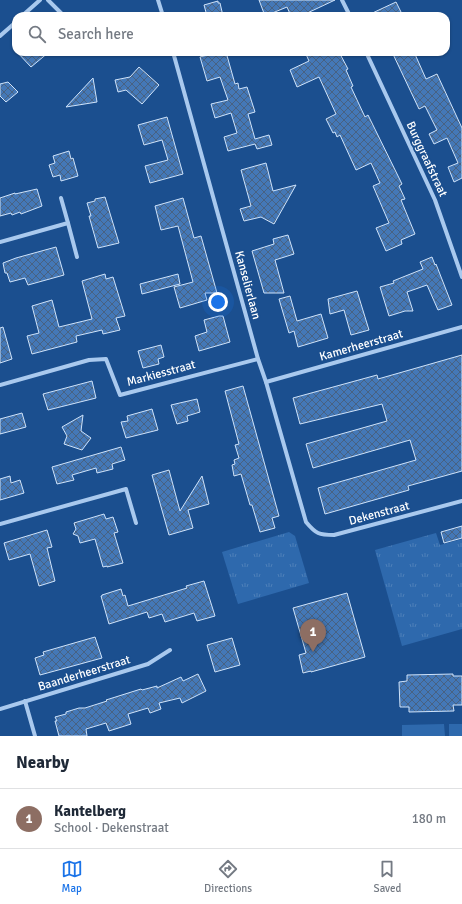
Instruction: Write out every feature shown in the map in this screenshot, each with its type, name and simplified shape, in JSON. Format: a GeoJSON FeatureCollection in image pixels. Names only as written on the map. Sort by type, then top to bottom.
{"type":"FeatureCollection","features":[{"type":"Feature","properties":{"kind":"street"},"geometry":{"type":"LineString","coordinates":[[26,12],[40,0]]}},
{"type":"Feature","properties":{"kind":"street"},"geometry":{"type":"LineString","coordinates":[[48,0],[60,12]]}},
{"type":"Feature","properties":{"kind":"street"},"geometry":{"type":"LineString","coordinates":[[158,0],[162,12]]}},
{"type":"Feature","properties":{"kind":"street"},"geometry":{"type":"LineString","coordinates":[[342,0],[348,12]]}},
{"type":"Feature","properties":{"kind":"street"},"geometry":{"type":"LineString","coordinates":[[0,36],[12,26]]}},
{"type":"Feature","properties":{"kind":"street","name":"Kanselierlaan"},"geometry":{"type":"LineString","coordinates":[[174,56],[258,359],[306,522]]}},
{"type":"Feature","properties":{"kind":"street","name":"Burggraafstraat"},"geometry":{"type":"LineString","coordinates":[[368,56],[435,200],[462,277]]}},
{"type":"Feature","properties":{"kind":"street"},"geometry":{"type":"LineString","coordinates":[[61,198],[77,256]]}},
{"type":"Feature","properties":{"kind":"street"},"geometry":{"type":"LineString","coordinates":[[0,242],[68,223]]}},
{"type":"Feature","properties":{"kind":"street","name":"Kamerheerstraat"},"geometry":{"type":"LineString","coordinates":[[266,382],[462,327]]}},
{"type":"Feature","properties":{"kind":"street","name":"Markiesstraat"},"geometry":{"type":"LineString","coordinates":[[0,384],[89,360],[106,359],[112,378],[120,395],[258,359]]}},
{"type":"Feature","properties":{"kind":"street"},"geometry":{"type":"LineString","coordinates":[[0,524],[126,489],[136,523]]}},
{"type":"Feature","properties":{"kind":"street","name":"Dekenstraat"},"geometry":{"type":"LineString","coordinates":[[306,522],[314,532],[322,535],[334,535],[462,501]]}},
{"type":"Feature","properties":{"kind":"street","name":"Baanderheerstraat"},"geometry":{"type":"LineString","coordinates":[[0,709],[148,664],[170,650]]}},
{"type":"Feature","properties":{"kind":"street"},"geometry":{"type":"LineString","coordinates":[[25,701],[35,736]]}},
{"type":"Feature","properties":{"kind":"green space"},"geometry":{"type":"Polygon","coordinates":[[[289,532],[295,536],[309,583],[238,604],[222,552],[289,532]]]}},
{"type":"Feature","properties":{"kind":"green space"},"geometry":{"type":"Polygon","coordinates":[[[436,533],[440,545],[462,539],[462,629],[402,646],[375,550],[436,533]]]}},
{"type":"Feature","properties":{"kind":"green space"},"geometry":{"type":"Polygon","coordinates":[[[444,724],[445,736],[402,736],[402,725],[444,724]]]}},
{"type":"Feature","properties":{"kind":"green space"},"geometry":{"type":"Polygon","coordinates":[[[449,724],[462,724],[462,736],[449,736],[449,724]]]}},
{"type":"Feature","properties":{"kind":"building"},"geometry":{"type":"Polygon","coordinates":[[[259,0],[335,0],[310,12],[289,12],[287,7],[275,12],[264,12],[259,0]]]}},
{"type":"Feature","properties":{"kind":"building"},"geometry":{"type":"Polygon","coordinates":[[[218,1],[222,12],[206,12],[204,5],[218,1]]]}},
{"type":"Feature","properties":{"kind":"building"},"geometry":{"type":"Polygon","coordinates":[[[396,2],[401,12],[375,12],[396,2]]]}},
{"type":"Feature","properties":{"kind":"building"},"geometry":{"type":"Polygon","coordinates":[[[21,56],[44,56],[31,67],[21,56]]]}},
{"type":"Feature","properties":{"kind":"building"},"geometry":{"type":"Polygon","coordinates":[[[227,56],[235,84],[238,83],[239,89],[247,87],[255,112],[248,114],[255,139],[269,135],[272,145],[257,149],[255,144],[228,151],[224,137],[237,133],[231,113],[215,118],[211,104],[228,100],[220,77],[207,81],[200,57],[227,56]]]}},
{"type":"Feature","properties":{"kind":"building"},"geometry":{"type":"Polygon","coordinates":[[[307,56],[341,56],[348,69],[346,70],[353,86],[351,87],[365,117],[368,115],[402,184],[399,186],[405,199],[401,200],[415,234],[401,240],[402,244],[386,251],[376,228],[389,223],[373,186],[380,183],[371,163],[356,170],[340,135],[337,137],[335,132],[333,133],[326,119],[336,114],[319,77],[297,87],[290,70],[309,61],[307,56]]]}},
{"type":"Feature","properties":{"kind":"building"},"geometry":{"type":"Polygon","coordinates":[[[394,56],[416,56],[426,79],[437,74],[462,128],[462,178],[454,182],[448,167],[458,163],[447,138],[434,144],[429,134],[437,130],[425,106],[419,109],[394,56]]]}},
{"type":"Feature","properties":{"kind":"building"},"geometry":{"type":"Polygon","coordinates":[[[139,67],[159,85],[142,104],[126,90],[118,92],[115,80],[130,77],[139,67]]]}},
{"type":"Feature","properties":{"kind":"building"},"geometry":{"type":"Polygon","coordinates":[[[93,78],[97,102],[66,107],[93,78]]]}},
{"type":"Feature","properties":{"kind":"building"},"geometry":{"type":"Polygon","coordinates":[[[8,82],[18,92],[6,102],[0,96],[0,84],[8,82]]]}},
{"type":"Feature","properties":{"kind":"building"},"geometry":{"type":"Polygon","coordinates":[[[167,117],[183,174],[150,183],[145,166],[168,160],[162,140],[144,145],[138,125],[167,117]]]}},
{"type":"Feature","properties":{"kind":"building"},"geometry":{"type":"Polygon","coordinates":[[[69,151],[71,159],[73,158],[78,176],[61,181],[60,175],[53,177],[49,165],[55,163],[53,156],[69,151]]]}},
{"type":"Feature","properties":{"kind":"building"},"geometry":{"type":"Polygon","coordinates":[[[266,163],[273,191],[296,185],[274,224],[261,217],[244,221],[240,209],[251,206],[241,170],[266,163]]]}},
{"type":"Feature","properties":{"kind":"building"},"geometry":{"type":"Polygon","coordinates":[[[37,189],[42,206],[21,214],[20,212],[12,215],[11,213],[0,216],[0,198],[15,193],[37,189]]]}},
{"type":"Feature","properties":{"kind":"building"},"geometry":{"type":"Polygon","coordinates":[[[105,197],[119,243],[98,248],[87,203],[95,201],[95,199],[105,197]]]}},
{"type":"Feature","properties":{"kind":"building"},"geometry":{"type":"Polygon","coordinates":[[[183,198],[194,238],[201,236],[217,293],[205,293],[207,300],[180,308],[174,287],[193,282],[178,226],[161,230],[155,206],[183,198]]]}},
{"type":"Feature","properties":{"kind":"building"},"geometry":{"type":"Polygon","coordinates":[[[288,235],[294,254],[275,260],[284,293],[264,293],[252,251],[274,244],[273,239],[288,235]]]}},
{"type":"Feature","properties":{"kind":"building"},"geometry":{"type":"Polygon","coordinates":[[[56,247],[64,275],[28,285],[25,278],[10,282],[7,273],[5,273],[3,263],[56,247]]]}},
{"type":"Feature","properties":{"kind":"building"},"geometry":{"type":"Polygon","coordinates":[[[432,257],[452,305],[438,310],[427,285],[407,292],[413,311],[405,311],[389,316],[380,287],[394,283],[393,281],[423,269],[420,262],[432,257]]]}},
{"type":"Feature","properties":{"kind":"building"},"geometry":{"type":"Polygon","coordinates":[[[105,274],[106,279],[113,277],[125,316],[116,318],[120,330],[103,334],[102,330],[76,336],[77,342],[32,354],[27,336],[39,333],[32,306],[52,300],[59,327],[92,319],[82,281],[105,274]]]}},
{"type":"Feature","properties":{"kind":"building"},"geometry":{"type":"Polygon","coordinates":[[[178,274],[180,284],[142,294],[140,284],[178,274]]]}},
{"type":"Feature","properties":{"kind":"building"},"geometry":{"type":"Polygon","coordinates":[[[357,291],[369,330],[351,335],[344,310],[330,314],[328,299],[357,291]]]}},
{"type":"Feature","properties":{"kind":"building"},"geometry":{"type":"Polygon","coordinates":[[[290,296],[297,321],[321,314],[328,338],[298,347],[294,331],[289,333],[279,299],[290,296]]]}},
{"type":"Feature","properties":{"kind":"building"},"geometry":{"type":"Polygon","coordinates":[[[223,316],[230,342],[199,351],[195,336],[207,332],[204,320],[223,316]]]}},
{"type":"Feature","properties":{"kind":"building"},"geometry":{"type":"Polygon","coordinates":[[[3,327],[12,359],[0,363],[0,328],[3,327]]]}},
{"type":"Feature","properties":{"kind":"building"},"geometry":{"type":"Polygon","coordinates":[[[161,345],[164,357],[158,359],[159,364],[143,368],[138,351],[161,345]]]}},
{"type":"Feature","properties":{"kind":"building"},"geometry":{"type":"Polygon","coordinates":[[[462,355],[462,471],[408,486],[409,490],[325,514],[318,488],[416,460],[410,440],[313,468],[306,444],[387,421],[382,404],[300,424],[293,398],[377,375],[378,379],[462,355]]]}},
{"type":"Feature","properties":{"kind":"building"},"geometry":{"type":"Polygon","coordinates":[[[92,381],[96,398],[48,410],[43,394],[92,381]]]}},
{"type":"Feature","properties":{"kind":"building"},"geometry":{"type":"Polygon","coordinates":[[[243,386],[279,516],[272,518],[275,528],[260,532],[241,474],[234,476],[232,465],[235,464],[234,460],[239,458],[235,445],[239,444],[225,391],[243,386]]]}},
{"type":"Feature","properties":{"kind":"building"},"geometry":{"type":"Polygon","coordinates":[[[197,399],[200,412],[187,416],[188,421],[177,424],[171,405],[197,399]]]}},
{"type":"Feature","properties":{"kind":"building"},"geometry":{"type":"Polygon","coordinates":[[[152,409],[158,430],[126,438],[121,422],[128,421],[127,416],[152,409]]]}},
{"type":"Feature","properties":{"kind":"building"},"geometry":{"type":"Polygon","coordinates":[[[22,413],[26,427],[0,434],[0,419],[22,413]]]}},
{"type":"Feature","properties":{"kind":"building"},"geometry":{"type":"Polygon","coordinates":[[[83,415],[81,431],[91,438],[82,450],[64,444],[67,436],[62,427],[83,415]]]}},
{"type":"Feature","properties":{"kind":"building"},"geometry":{"type":"Polygon","coordinates":[[[121,447],[125,460],[112,464],[113,469],[97,473],[96,468],[72,475],[74,480],[57,484],[52,467],[121,447]]]}},
{"type":"Feature","properties":{"kind":"building"},"geometry":{"type":"Polygon","coordinates":[[[169,470],[180,511],[202,476],[209,504],[188,510],[193,528],[169,535],[152,475],[169,470]]]}},
{"type":"Feature","properties":{"kind":"building"},"geometry":{"type":"Polygon","coordinates":[[[10,476],[11,483],[20,480],[24,493],[0,500],[0,479],[10,476]]]}},
{"type":"Feature","properties":{"kind":"building"},"geometry":{"type":"Polygon","coordinates":[[[104,514],[106,519],[113,517],[118,532],[114,533],[123,563],[107,567],[103,567],[95,539],[80,543],[78,536],[73,534],[76,529],[74,523],[104,514]]]}},
{"type":"Feature","properties":{"kind":"building"},"geometry":{"type":"Polygon","coordinates":[[[462,526],[462,538],[444,543],[441,532],[462,526]]]}},
{"type":"Feature","properties":{"kind":"building"},"geometry":{"type":"Polygon","coordinates":[[[47,530],[52,547],[47,548],[55,581],[39,586],[30,554],[9,560],[4,543],[47,530]]]}},
{"type":"Feature","properties":{"kind":"building"},"geometry":{"type":"Polygon","coordinates":[[[204,581],[215,616],[197,621],[194,613],[165,622],[162,614],[149,618],[147,612],[109,624],[101,596],[102,595],[121,589],[123,596],[125,595],[128,606],[187,588],[186,586],[204,581]]]}},
{"type":"Feature","properties":{"kind":"building"},"geometry":{"type":"Polygon","coordinates":[[[347,593],[365,657],[303,673],[299,655],[306,653],[293,608],[347,593]]]}},
{"type":"Feature","properties":{"kind":"building"},"geometry":{"type":"Polygon","coordinates":[[[95,637],[102,658],[40,675],[35,658],[44,655],[43,652],[95,637]]]}},
{"type":"Feature","properties":{"kind":"building"},"geometry":{"type":"Polygon","coordinates":[[[232,638],[240,665],[215,672],[207,645],[232,638]]]}},
{"type":"Feature","properties":{"kind":"building"},"geometry":{"type":"Polygon","coordinates":[[[198,674],[206,691],[182,703],[180,698],[159,703],[161,709],[150,713],[148,708],[128,714],[131,724],[109,731],[106,723],[86,729],[87,736],[59,736],[55,717],[66,714],[66,712],[79,708],[85,708],[141,689],[157,686],[157,688],[181,677],[183,681],[198,674]]]}},
{"type":"Feature","properties":{"kind":"building"},"geometry":{"type":"Polygon","coordinates":[[[453,674],[453,676],[462,676],[462,705],[453,705],[454,711],[409,712],[409,707],[400,707],[399,682],[407,681],[407,675],[453,674]]]}},
{"type":"Feature","properties":{"kind":"place","name":"Kantelberg"},"geometry":{"type":"Point","coordinates":[313,652]}}]}
